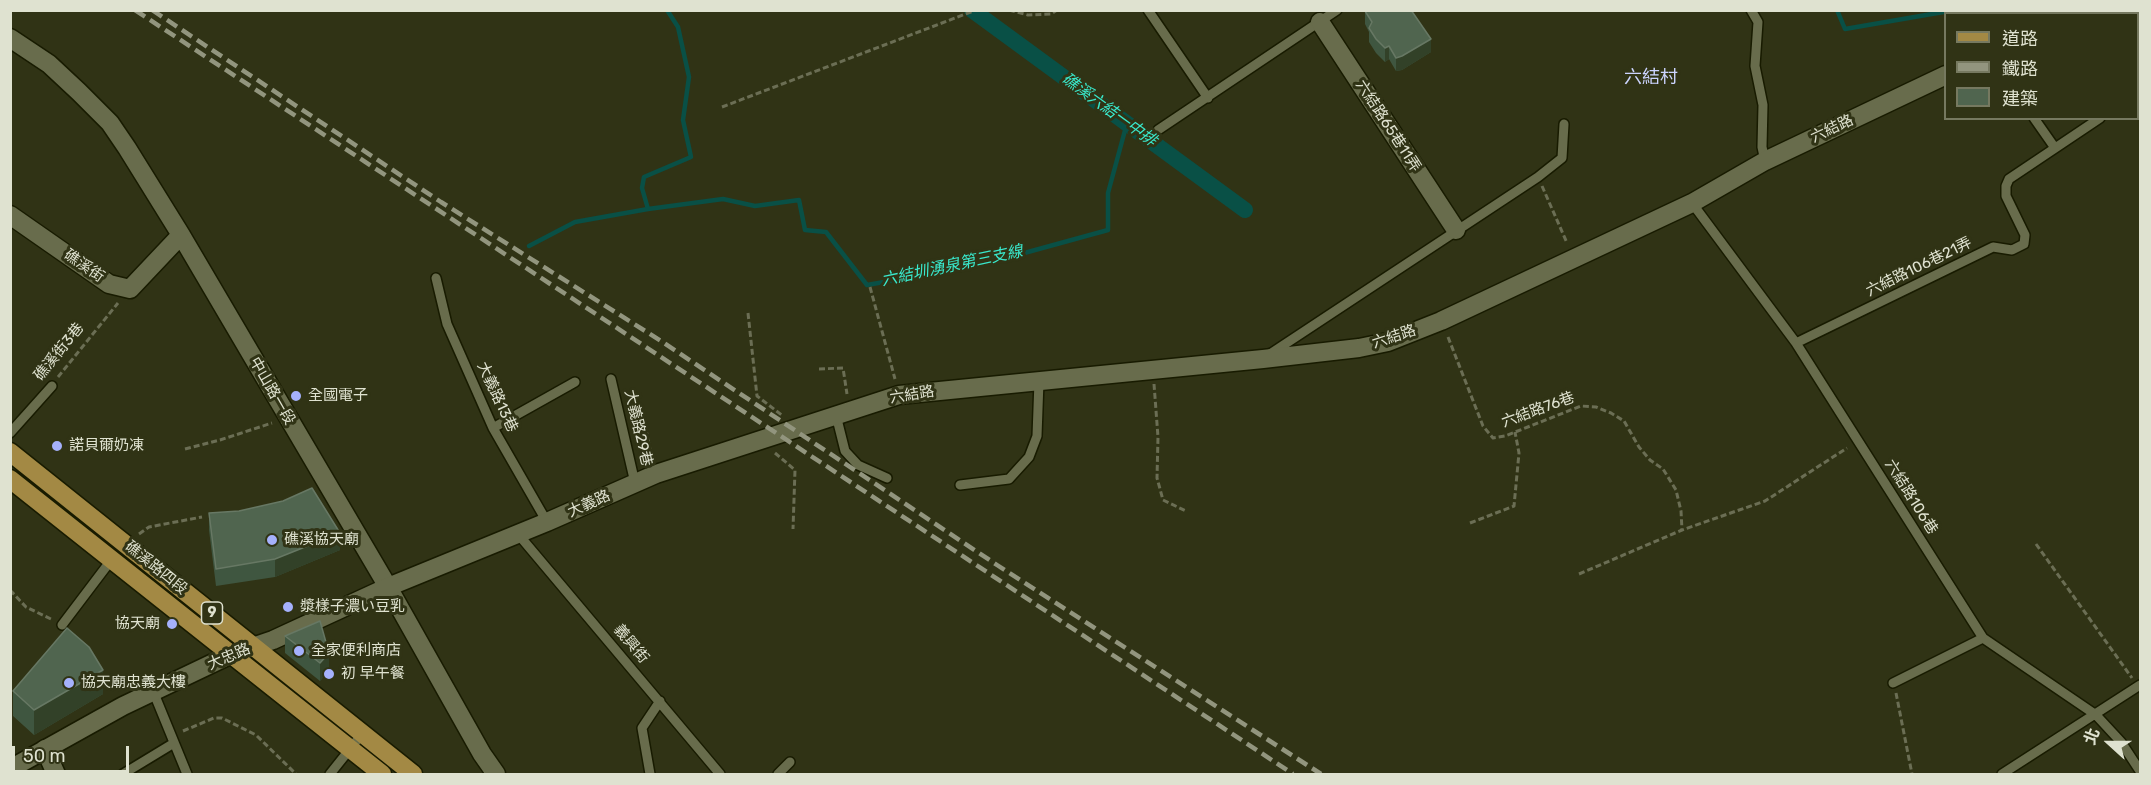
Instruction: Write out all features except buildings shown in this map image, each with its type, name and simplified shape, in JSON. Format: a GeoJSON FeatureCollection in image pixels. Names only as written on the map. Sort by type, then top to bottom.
{"type":"FeatureCollection","features":[{"type":"Feature","properties":{"kind":"main road","name":"礁溪路四段"},"geometry":{"type":"LineString","coordinates":[[10,452],[413,774]]}},
{"type":"Feature","properties":{"kind":"main road","name":"礁溪路四段"},"geometry":{"type":"LineString","coordinates":[[10,479],[382,774]]}},
{"type":"Feature","properties":{"kind":"street","name":"六結路65巷11弄"},"geometry":{"type":"LineString","coordinates":[[1320,22],[1456,230]]}},
{"type":"Feature","properties":{"kind":"street","name":"中山路一段"},"geometry":{"type":"LineString","coordinates":[[10,38],[49,64],[110,123],[181,236],[388,588],[482,754],[496,774]]}},
{"type":"Feature","properties":{"kind":"street","name":"六結路"},"geometry":{"type":"LineString","coordinates":[[796,428],[899,395],[1263,359],[1359,348],[1388,342],[1441,321],[1692,203],[1765,161],[1944,76]]}},
{"type":"Feature","properties":{"kind":"street","name":"礁溪街"},"geometry":{"type":"LineString","coordinates":[[10,215],[109,284],[130,289]]}},
{"type":"Feature","properties":{"kind":"street"},"geometry":{"type":"LineString","coordinates":[[130,289],[181,236]]}},
{"type":"Feature","properties":{"kind":"street","name":"大義路"},"geometry":{"type":"LineString","coordinates":[[388,588],[548,522],[656,474],[796,428]]}},
{"type":"Feature","properties":{"kind":"street","name":"大忠路"},"geometry":{"type":"LineString","coordinates":[[10,769],[153,691],[232,654],[273,640],[388,588]]}},
{"type":"Feature","properties":{"kind":"street"},"geometry":{"type":"LineString","coordinates":[[45,750],[56,774]]}},
{"type":"Feature","properties":{"kind":"lane"},"geometry":{"type":"LineString","coordinates":[[1148,10],[1208,98]]}},
{"type":"Feature","properties":{"kind":"lane"},"geometry":{"type":"LineString","coordinates":[[1158,130],[1337,10]]}},
{"type":"Feature","properties":{"kind":"lane"},"geometry":{"type":"LineString","coordinates":[[1751,10],[1758,22],[1755,66],[1763,105],[1762,147],[1765,161]]}},
{"type":"Feature","properties":{"kind":"lane"},"geometry":{"type":"LineString","coordinates":[[2035,120],[2055,148]]}},
{"type":"Feature","properties":{"kind":"lane","name":"六結路106巷21弄"},"geometry":{"type":"LineString","coordinates":[[1796,343],[1993,248],[2012,250],[2024,244],[2025,234],[2006,196],[2009,179],[2097,120]]}},
{"type":"Feature","properties":{"kind":"lane"},"geometry":{"type":"LineString","coordinates":[[1263,359],[1538,177],[1562,158],[1564,124]]}},
{"type":"Feature","properties":{"kind":"lane","name":"六結路106巷"},"geometry":{"type":"LineString","coordinates":[[1692,203],[1796,343],[1983,638],[2096,715],[2121,742],[2140,771]]}},
{"type":"Feature","properties":{"kind":"lane","name":"大義路13巷"},"geometry":{"type":"LineString","coordinates":[[436,278],[447,324],[494,428],[548,522]]}},
{"type":"Feature","properties":{"kind":"lane","name":"大義路29巷"},"geometry":{"type":"LineString","coordinates":[[611,380],[635,483]]}},
{"type":"Feature","properties":{"kind":"lane"},"geometry":{"type":"LineString","coordinates":[[960,485],[1009,479],[1029,458],[1037,436],[1039,381]]}},
{"type":"Feature","properties":{"kind":"lane"},"geometry":{"type":"LineString","coordinates":[[494,428],[575,382]]}},
{"type":"Feature","properties":{"kind":"lane","name":"礁溪街3巷"},"geometry":{"type":"LineString","coordinates":[[10,433],[52,386]]}},
{"type":"Feature","properties":{"kind":"lane"},"geometry":{"type":"LineString","coordinates":[[843,413],[845,451],[858,465],[887,478]]}},
{"type":"Feature","properties":{"kind":"lane","name":"義興街"},"geometry":{"type":"LineString","coordinates":[[518,534],[720,774]]}},
{"type":"Feature","properties":{"kind":"lane"},"geometry":{"type":"LineString","coordinates":[[62,625],[112,559]]}},
{"type":"Feature","properties":{"kind":"lane"},"geometry":{"type":"LineString","coordinates":[[1893,683],[1983,638]]}},
{"type":"Feature","properties":{"kind":"lane"},"geometry":{"type":"LineString","coordinates":[[2002,774],[2139,686]]}},
{"type":"Feature","properties":{"kind":"lane"},"geometry":{"type":"LineString","coordinates":[[153,691],[187,774]]}},
{"type":"Feature","properties":{"kind":"lane"},"geometry":{"type":"LineString","coordinates":[[650,774],[642,728],[660,701]]}},
{"type":"Feature","properties":{"kind":"lane"},"geometry":{"type":"LineString","coordinates":[[330,774],[362,734]]}},
{"type":"Feature","properties":{"kind":"lane"},"geometry":{"type":"LineString","coordinates":[[123,774],[173,740]]}},
{"type":"Feature","properties":{"kind":"lane"},"geometry":{"type":"LineString","coordinates":[[778,774],[790,762]]}},
{"type":"Feature","properties":{"kind":"path"},"geometry":{"type":"LineString","coordinates":[[722,107],[976,10]]}},
{"type":"Feature","properties":{"kind":"path"},"geometry":{"type":"LineString","coordinates":[[1009,10],[1028,15],[1051,14],[1057,10]]}},
{"type":"Feature","properties":{"kind":"path"},"geometry":{"type":"LineString","coordinates":[[1538,177],[1574,259]]}},
{"type":"Feature","properties":{"kind":"path"},"geometry":{"type":"LineString","coordinates":[[870,287],[899,395]]}},
{"type":"Feature","properties":{"kind":"path","name":"礁溪街3巷"},"geometry":{"type":"LineString","coordinates":[[52,386],[130,289]]}},
{"type":"Feature","properties":{"kind":"path"},"geometry":{"type":"LineString","coordinates":[[748,313],[757,396],[796,428]]}},
{"type":"Feature","properties":{"kind":"path","name":"六結路76巷"},"geometry":{"type":"LineString","coordinates":[[1441,321],[1484,426],[1493,438],[1515,432],[1581,406],[1596,407],[1611,413],[1624,420],[1650,460],[1663,469],[1668,476],[1676,490],[1681,511],[1682,530]]}},
{"type":"Feature","properties":{"kind":"path"},"geometry":{"type":"LineString","coordinates":[[819,369],[843,368],[843,413]]}},
{"type":"Feature","properties":{"kind":"path"},"geometry":{"type":"LineString","coordinates":[[1152,370],[1158,437],[1156,478],[1163,500],[1186,511]]}},
{"type":"Feature","properties":{"kind":"path"},"geometry":{"type":"LineString","coordinates":[[642,411],[656,474]]}},
{"type":"Feature","properties":{"kind":"path"},"geometry":{"type":"LineString","coordinates":[[185,449],[288,417]]}},
{"type":"Feature","properties":{"kind":"path"},"geometry":{"type":"LineString","coordinates":[[1470,523],[1514,506],[1518,453],[1515,432]]}},
{"type":"Feature","properties":{"kind":"path"},"geometry":{"type":"LineString","coordinates":[[760,440],[795,470],[793,529]]}},
{"type":"Feature","properties":{"kind":"path"},"geometry":{"type":"LineString","coordinates":[[1579,573],[1682,530],[1765,501],[1858,441]]}},
{"type":"Feature","properties":{"kind":"path"},"geometry":{"type":"LineString","coordinates":[[126,544],[149,526],[202,517]]}},
{"type":"Feature","properties":{"kind":"path"},"geometry":{"type":"LineString","coordinates":[[2036,544],[2139,686]]}},
{"type":"Feature","properties":{"kind":"path"},"geometry":{"type":"LineString","coordinates":[[10,590],[26,607],[62,625]]}},
{"type":"Feature","properties":{"kind":"path"},"geometry":{"type":"LineString","coordinates":[[1893,683],[1912,774]]}},
{"type":"Feature","properties":{"kind":"path"},"geometry":{"type":"LineString","coordinates":[[173,740],[214,718],[222,718],[256,735],[296,774]]}},
{"type":"Feature","properties":{"kind":"waterway"},"geometry":{"type":"LineString","coordinates":[[648,209],[642,188],[644,177],[691,157],[683,120],[689,77],[678,27],[667,10]]}},
{"type":"Feature","properties":{"kind":"waterway","name":"礁溪六結一中排"},"geometry":{"type":"LineString","coordinates":[[972,10],[1245,210]]}},
{"type":"Feature","properties":{"kind":"waterway"},"geometry":{"type":"LineString","coordinates":[[1837,10],[1845,29],[1955,10]]}},
{"type":"Feature","properties":{"kind":"waterway"},"geometry":{"type":"LineString","coordinates":[[2052,12],[2056,10]]}},
{"type":"Feature","properties":{"kind":"waterway","name":"六結圳湧泉第三支線"},"geometry":{"type":"LineString","coordinates":[[529,246],[575,222],[648,209],[723,199],[755,206],[799,200],[805,230],[826,232],[867,285],[929,274],[989,258],[1017,255],[1108,230],[1108,193],[1127,123]]}},
{"type":"Feature","properties":{"kind":"railway"},"geometry":{"type":"LineString","coordinates":[[135,10],[1293,774]]}},
{"type":"Feature","properties":{"kind":"railway"},"geometry":{"type":"LineString","coordinates":[[152,10],[441,202],[661,341],[997,565],[1321,774]]}},
{"type":"Feature","properties":{"kind":"place","name":"全國電子"},"geometry":{"type":"Point","coordinates":[296,396]}},
{"type":"Feature","properties":{"kind":"place","name":"諾貝爾奶凍"},"geometry":{"type":"Point","coordinates":[57,446]}},
{"type":"Feature","properties":{"kind":"place","name":"礁溪協天廟"},"geometry":{"type":"Point","coordinates":[272,540]}},
{"type":"Feature","properties":{"kind":"place","name":"漿樣子濃い豆乳"},"geometry":{"type":"Point","coordinates":[288,607]}},
{"type":"Feature","properties":{"kind":"place","name":"協天廟"},"geometry":{"type":"Point","coordinates":[172,624]}},
{"type":"Feature","properties":{"kind":"place","name":"全家便利商店"},"geometry":{"type":"Point","coordinates":[299,651]}},
{"type":"Feature","properties":{"kind":"place","name":"初 早午餐"},"geometry":{"type":"Point","coordinates":[329,674]}},
{"type":"Feature","properties":{"kind":"place","name":"協天廟忠義大樓"},"geometry":{"type":"Point","coordinates":[69,683]}},
{"type":"Feature","properties":{"kind":"district","name":"六結村"},"geometry":{"type":"Point","coordinates":[1651,78]}}]}
